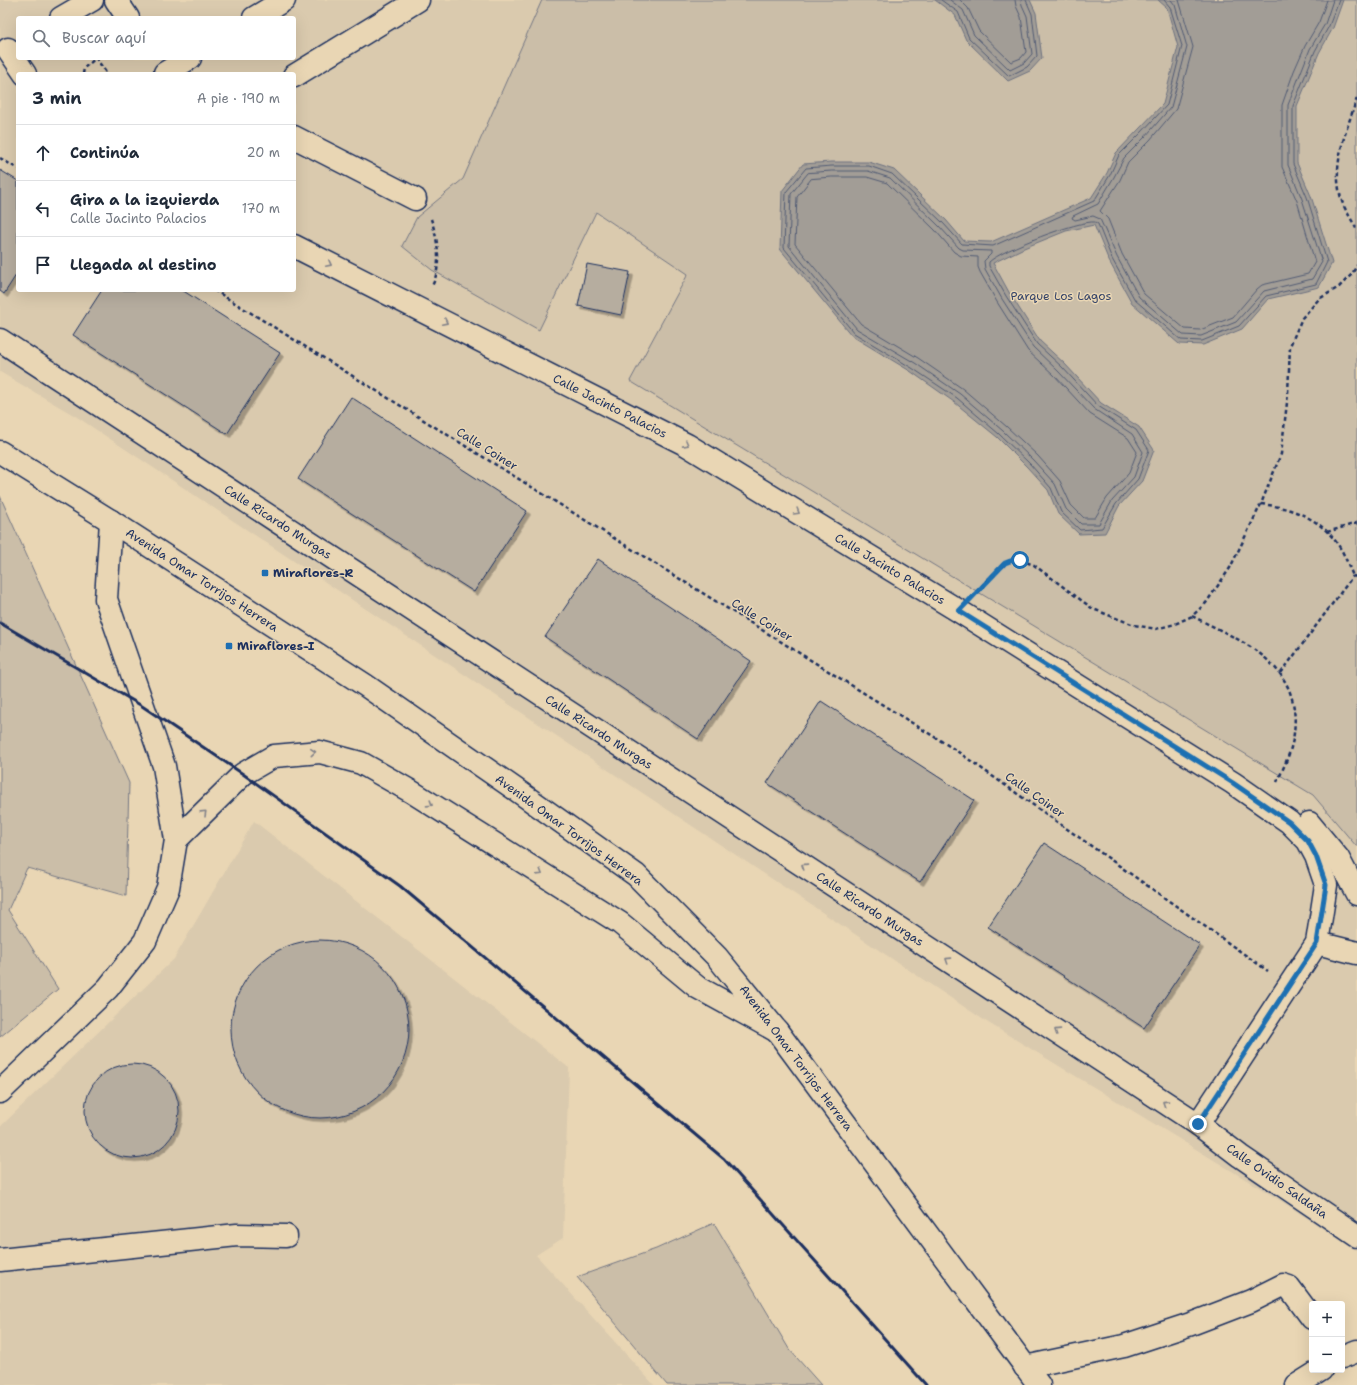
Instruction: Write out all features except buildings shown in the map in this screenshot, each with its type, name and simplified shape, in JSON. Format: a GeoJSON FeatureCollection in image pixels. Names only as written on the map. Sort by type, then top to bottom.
{"type":"FeatureCollection","features":[{"type":"Feature","properties":{"kind":"main road"},"geometry":{"type":"LineString","coordinates":[[64,16],[92,0]]}},
{"type":"Feature","properties":{"kind":"main road"},"geometry":{"type":"LineString","coordinates":[[116,0],[127,16]]}},
{"type":"Feature","properties":{"kind":"main road"},"geometry":{"type":"LineString","coordinates":[[257,16],[284,0]]}},
{"type":"Feature","properties":{"kind":"main road"},"geometry":{"type":"LineString","coordinates":[[296,75],[418,0]]}},
{"type":"Feature","properties":{"kind":"main road"},"geometry":{"type":"LineString","coordinates":[[9,47],[16,59]]}},
{"type":"Feature","properties":{"kind":"main road"},"geometry":{"type":"LineString","coordinates":[[17,60],[24,72]]}},
{"type":"Feature","properties":{"kind":"main road"},"geometry":{"type":"LineString","coordinates":[[155,60],[164,72]]}},
{"type":"Feature","properties":{"kind":"main road"},"geometry":{"type":"LineString","coordinates":[[168,72],[187,60]]}},
{"type":"Feature","properties":{"kind":"main road"},"geometry":{"type":"LineString","coordinates":[[296,138],[415,199]]}},
{"type":"Feature","properties":{"kind":"main road","name":"Calle Jacinto Palacios"},"geometry":{"type":"LineString","coordinates":[[296,247],[687,445],[959,611],[1233,783],[1289,822],[1308,841],[1316,856],[1326,885],[1317,943],[1198,1124]]}},
{"type":"Feature","properties":{"kind":"main road","name":"Calle Ricardo Murgas"},"geometry":{"type":"LineString","coordinates":[[0,340],[1198,1124]]}},
{"type":"Feature","properties":{"kind":"main road","name":"Avenida Omar Torrijos Herrera"},"geometry":{"type":"LineString","coordinates":[[0,452],[111,521],[365,685],[515,789],[636,876],[717,957],[777,1031],[1039,1385]]}},
{"type":"Feature","properties":{"kind":"main road"},"geometry":{"type":"LineString","coordinates":[[0,1092],[108,988],[145,941],[168,888],[176,840],[164,766],[106,599],[111,521]]}},
{"type":"Feature","properties":{"kind":"main road"},"geometry":{"type":"LineString","coordinates":[[176,840],[243,774],[274,756],[320,752],[361,763],[412,792],[620,922],[697,987],[777,1031]]}},
{"type":"Feature","properties":{"kind":"main road"},"geometry":{"type":"LineString","coordinates":[[1233,783],[1273,793],[1308,822],[1338,858],[1357,894]]}},
{"type":"Feature","properties":{"kind":"main road"},"geometry":{"type":"LineString","coordinates":[[1317,943],[1357,953]]}},
{"type":"Feature","properties":{"kind":"main road","name":"Calle Ovidio Saldaña"},"geometry":{"type":"LineString","coordinates":[[1198,1124],[1240,1156],[1357,1236]]}},
{"type":"Feature","properties":{"kind":"main road"},"geometry":{"type":"LineString","coordinates":[[0,1260],[237,1235],[286,1236]]}},
{"type":"Feature","properties":{"kind":"main road"},"geometry":{"type":"LineString","coordinates":[[1025,1367],[1124,1346],[1191,1324],[1251,1301],[1283,1285],[1289,1287],[1309,1314]]}},
{"type":"Feature","properties":{"kind":"main road"},"geometry":{"type":"LineString","coordinates":[[1345,1356],[1357,1351]]}},
{"type":"Feature","properties":{"kind":"main road"},"geometry":{"type":"LineString","coordinates":[[1297,1385],[1316,1373]]}},
{"type":"Feature","properties":{"kind":"path"},"geometry":{"type":"LineString","coordinates":[[83,72],[84,68],[94,60]]}},
{"type":"Feature","properties":{"kind":"path"},"geometry":{"type":"LineString","coordinates":[[97,60],[106,72]]}},
{"type":"Feature","properties":{"kind":"path"},"geometry":{"type":"LineString","coordinates":[[1357,98],[1341,152],[1337,178],[1341,199],[1357,231]]}},
{"type":"Feature","properties":{"kind":"path"},"geometry":{"type":"LineString","coordinates":[[0,158],[16,168]]}},
{"type":"Feature","properties":{"kind":"path"},"geometry":{"type":"LineString","coordinates":[[415,199],[424,205],[430,215],[437,244],[438,265],[433,283],[420,310]]}},
{"type":"Feature","properties":{"kind":"path"},"geometry":{"type":"LineString","coordinates":[[959,611],[1005,563],[1013,560],[1020,560],[1034,565],[1093,609],[1134,626],[1156,629],[1176,624],[1192,616],[1206,603],[1230,568],[1261,504],[1281,454],[1288,394],[1290,346],[1302,318],[1319,299],[1339,287],[1352,274],[1357,265]]}},
{"type":"Feature","properties":{"kind":"path","name":"Calle Coiner"},"geometry":{"type":"LineString","coordinates":[[217,292],[954,749],[1288,985]]}},
{"type":"Feature","properties":{"kind":"path"},"geometry":{"type":"LineString","coordinates":[[1261,504],[1279,506],[1297,512],[1313,520],[1327,532],[1343,553],[1353,576]]}},
{"type":"Feature","properties":{"kind":"path"},"geometry":{"type":"LineString","coordinates":[[1327,532],[1357,523]]}},
{"type":"Feature","properties":{"kind":"path"},"geometry":{"type":"LineString","coordinates":[[1353,576],[1357,577]]}},
{"type":"Feature","properties":{"kind":"path"},"geometry":{"type":"LineString","coordinates":[[1281,673],[1353,576]]}},
{"type":"Feature","properties":{"kind":"path"},"geometry":{"type":"LineString","coordinates":[[1192,616],[1246,644],[1264,657],[1281,673],[1290,691],[1294,713],[1294,733],[1288,757],[1273,793]]}},
{"type":"Feature","properties":{"kind":"shaded area"},"geometry":{"type":"Polygon","coordinates":[[[0,0],[1357,0],[1357,1251],[1281,1201],[990,1024],[77,417],[0,372],[0,0]]]}},
{"type":"Feature","properties":{"kind":"shaded area"},"geometry":{"type":"Polygon","coordinates":[[[254,821],[569,1068],[563,1238],[536,1255],[654,1385],[0,1385],[0,1127],[174,959],[254,821]]]}},
{"type":"Feature","properties":{"kind":"green space","name":"Parque Los Lagos"},"geometry":{"type":"Polygon","coordinates":[[[542,0],[1357,0],[1357,847],[1313,795],[630,381],[688,274],[596,212],[539,330],[432,270],[402,246],[417,217],[463,179],[542,0]]]}},
{"type":"Feature","properties":{"kind":"green space"},"geometry":{"type":"Polygon","coordinates":[[[0,496],[129,783],[126,896],[27,868],[8,910],[58,989],[0,1037],[0,496]]]}},
{"type":"Feature","properties":{"kind":"green space"},"geometry":{"type":"Polygon","coordinates":[[[714,1223],[789,1349],[821,1385],[667,1385],[577,1277],[656,1249],[714,1223]]]}},
{"type":"Feature","properties":{"kind":"water"},"geometry":{"type":"Polygon","coordinates":[[[935,0],[1030,0],[1036,13],[1042,58],[1030,71],[1008,81],[966,40],[955,15],[935,0]]]}},
{"type":"Feature","properties":{"kind":"water"},"geometry":{"type":"Polygon","coordinates":[[[1158,0],[1343,0],[1333,28],[1319,53],[1297,106],[1297,163],[1311,196],[1332,263],[1319,287],[1268,299],[1242,329],[1203,345],[1179,344],[1132,303],[1109,261],[1094,225],[1066,231],[1024,248],[993,263],[1010,294],[1040,341],[1065,364],[1101,403],[1139,427],[1154,450],[1142,481],[1119,506],[1105,533],[1079,534],[1058,514],[1048,490],[997,437],[954,402],[910,371],[852,336],[780,249],[782,191],[803,164],[869,162],[894,170],[946,220],[964,241],[991,242],[1091,198],[1107,173],[1116,153],[1163,104],[1178,47],[1167,8],[1158,0]]]}},
{"type":"Feature","properties":{"kind":"railway"},"geometry":{"type":"LineString","coordinates":[[0,623],[142,706],[243,774],[400,886],[724,1159],[926,1385]]}},
{"type":"Feature","properties":{"kind":"place","name":"Miraflores-R"},"geometry":{"type":"Point","coordinates":[265,573]}},
{"type":"Feature","properties":{"kind":"place","name":"Miraflores-I"},"geometry":{"type":"Point","coordinates":[229,646]}},
{"type":"Feature","properties":{"kind":"route"},"geometry":{"type":"LineString","coordinates":[[1020,560],[1013,560],[1005,563],[959,611],[1233,783],[1289,822],[1308,841],[1316,856],[1326,885],[1317,943],[1198,1124]]}}]}
